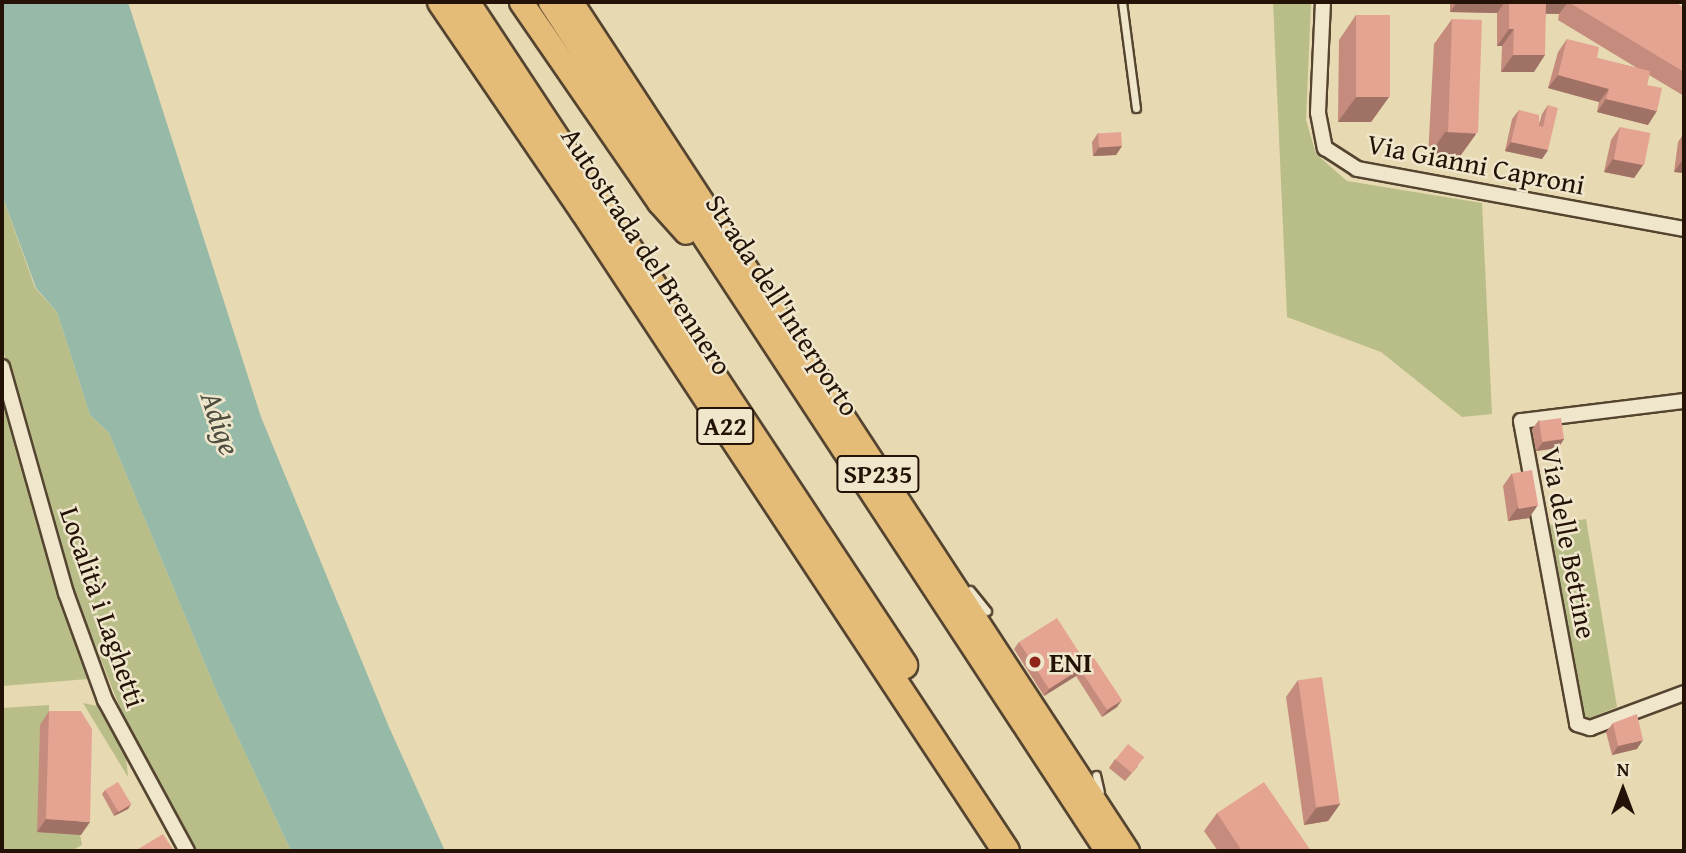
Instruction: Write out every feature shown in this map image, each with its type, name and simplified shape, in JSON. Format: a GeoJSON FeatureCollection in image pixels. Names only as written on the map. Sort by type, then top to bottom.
{"type":"FeatureCollection","features":[{"type":"Feature","properties":{"kind":"highway","name":"Autostrada del Brennero"},"geometry":{"type":"LineString","coordinates":[[442,2],[583,210],[1006,851]]}},
{"type":"Feature","properties":{"kind":"highway","name":"Autostrada del Brennero"},"geometry":{"type":"LineString","coordinates":[[466,2],[1026,851]]}},
{"type":"Feature","properties":{"kind":"highway"},"geometry":{"type":"LineString","coordinates":[[521,2],[659,202],[736,288]]}},
{"type":"Feature","properties":{"kind":"highway","name":"Strada dell'Interporto"},"geometry":{"type":"LineString","coordinates":[[550,2],[1107,851]]}},
{"type":"Feature","properties":{"kind":"highway","name":"Strada dell'Interporto"},"geometry":{"type":"LineString","coordinates":[[571,2],[1127,851]]}},
{"type":"Feature","properties":{"kind":"highway"},"geometry":{"type":"LineString","coordinates":[[583,2],[633,95]]}},
{"type":"Feature","properties":{"kind":"street","name":"Via Gianni Caproni"},"geometry":{"type":"LineString","coordinates":[[1323,2],[1318,113],[1325,148],[1357,169],[1684,229]]}},
{"type":"Feature","properties":{"kind":"street","name":"Località i Laghetti"},"geometry":{"type":"LineString","coordinates":[[2,367],[66,593],[102,693],[187,851]]}},
{"type":"Feature","properties":{"kind":"street","name":"Via delle Bettine"},"geometry":{"type":"LineString","coordinates":[[1684,401],[1521,421],[1577,724],[1590,728],[1684,693]]}},
{"type":"Feature","properties":{"kind":"lane"},"geometry":{"type":"LineString","coordinates":[[1122,2],[1136,108]]}},
{"type":"Feature","properties":{"kind":"lane"},"geometry":{"type":"LineString","coordinates":[[874,468],[904,493],[919,516]]}},
{"type":"Feature","properties":{"kind":"lane"},"geometry":{"type":"LineString","coordinates":[[966,585],[987,611]]}},
{"type":"Feature","properties":{"kind":"lane"},"geometry":{"type":"LineString","coordinates":[[1096,775],[1098,789],[1105,800]]}},
{"type":"Feature","properties":{"kind":"green space"},"geometry":{"type":"Polygon","coordinates":[[[1273,2],[1311,2],[1306,120],[1316,154],[1347,181],[1482,203],[1492,414],[1462,417],[1381,352],[1287,317],[1273,2]]]}},
{"type":"Feature","properties":{"kind":"green space"},"geometry":{"type":"Polygon","coordinates":[[[2,195],[35,288],[57,312],[90,415],[109,433],[218,695],[291,851],[197,851],[128,728],[73,589],[27,422],[2,348],[2,195]]]}},
{"type":"Feature","properties":{"kind":"green space"},"geometry":{"type":"Polygon","coordinates":[[[2,388],[44,545],[88,679],[2,686],[2,388]]]}},
{"type":"Feature","properties":{"kind":"green space"},"geometry":{"type":"Polygon","coordinates":[[[1586,519],[1617,707],[1585,720],[1580,714],[1549,525],[1586,519]]]}},
{"type":"Feature","properties":{"kind":"green space"},"geometry":{"type":"Polygon","coordinates":[[[83,703],[97,706],[126,757],[128,777],[83,703]]]}},
{"type":"Feature","properties":{"kind":"green space"},"geometry":{"type":"Polygon","coordinates":[[[49,705],[49,711],[59,711],[59,724],[82,845],[71,851],[3,851],[2,708],[49,705]]]}},
{"type":"Feature","properties":{"kind":"water","name":"Adige"},"geometry":{"type":"Polygon","coordinates":[[[2,2],[128,2],[261,417],[389,727],[445,851],[291,851],[218,695],[109,433],[90,415],[57,312],[36,288],[2,195],[2,2]]]}},
{"type":"Feature","properties":{"kind":"building"},"geometry":{"type":"Polygon","coordinates":[[[1509,2],[1546,2],[1545,55],[1513,55],[1514,29],[1509,29],[1509,2]]]}},
{"type":"Feature","properties":{"kind":"building"},"geometry":{"type":"Polygon","coordinates":[[[1674,2],[1684,8],[1684,72],[1570,3],[1674,2]]]}},
{"type":"Feature","properties":{"kind":"building"},"geometry":{"type":"Polygon","coordinates":[[[1356,15],[1390,15],[1390,97],[1356,97],[1356,15]]]}},
{"type":"Feature","properties":{"kind":"building"},"geometry":{"type":"Polygon","coordinates":[[[1452,19],[1482,20],[1478,133],[1448,132],[1452,19]]]}},
{"type":"Feature","properties":{"kind":"building"},"geometry":{"type":"Polygon","coordinates":[[[1567,39],[1599,47],[1597,58],[1650,71],[1647,85],[1662,88],[1657,111],[1606,99],[1609,89],[1558,75],[1567,39]]]}},
{"type":"Feature","properties":{"kind":"building"},"geometry":{"type":"Polygon","coordinates":[[[1548,105],[1558,108],[1548,150],[1511,142],[1519,110],[1539,115],[1539,126],[1543,127],[1548,105]]]}},
{"type":"Feature","properties":{"kind":"building"},"geometry":{"type":"Polygon","coordinates":[[[1620,127],[1650,133],[1644,165],[1614,159],[1620,127]]]}},
{"type":"Feature","properties":{"kind":"building"},"geometry":{"type":"Polygon","coordinates":[[[1121,132],[1122,146],[1099,148],[1098,134],[1121,132]]]}},
{"type":"Feature","properties":{"kind":"building"},"geometry":{"type":"Polygon","coordinates":[[[1561,418],[1564,439],[1542,442],[1539,421],[1561,418]]]}},
{"type":"Feature","properties":{"kind":"building"},"geometry":{"type":"Polygon","coordinates":[[[1532,470],[1538,505],[1519,509],[1512,473],[1532,470]]]}},
{"type":"Feature","properties":{"kind":"building"},"geometry":{"type":"Polygon","coordinates":[[[1057,618],[1084,660],[1092,655],[1122,700],[1107,710],[1080,669],[1049,689],[1019,642],[1057,618]]]}},
{"type":"Feature","properties":{"kind":"building"},"geometry":{"type":"Polygon","coordinates":[[[1322,677],[1340,804],[1316,807],[1298,680],[1322,677]]]}},
{"type":"Feature","properties":{"kind":"building"},"geometry":{"type":"Polygon","coordinates":[[[49,711],[81,711],[92,729],[90,822],[46,819],[49,711]]]}},
{"type":"Feature","properties":{"kind":"building"},"geometry":{"type":"Polygon","coordinates":[[[1637,714],[1643,740],[1618,746],[1613,723],[1637,714]]]}},
{"type":"Feature","properties":{"kind":"building"},"geometry":{"type":"Polygon","coordinates":[[[1128,744],[1144,757],[1132,773],[1115,760],[1128,744]]]}},
{"type":"Feature","properties":{"kind":"building"},"geometry":{"type":"Polygon","coordinates":[[[118,782],[131,804],[119,812],[105,790],[118,782]]]}},
{"type":"Feature","properties":{"kind":"building"},"geometry":{"type":"Polygon","coordinates":[[[1264,782],[1311,851],[1242,851],[1217,813],[1264,782]]]}},
{"type":"Feature","properties":{"kind":"building"},"geometry":{"type":"Polygon","coordinates":[[[163,834],[174,851],[135,851],[163,834]]]}},
{"type":"Feature","properties":{"kind":"place","name":"ENI"},"geometry":{"type":"Point","coordinates":[1035,662]}}]}
